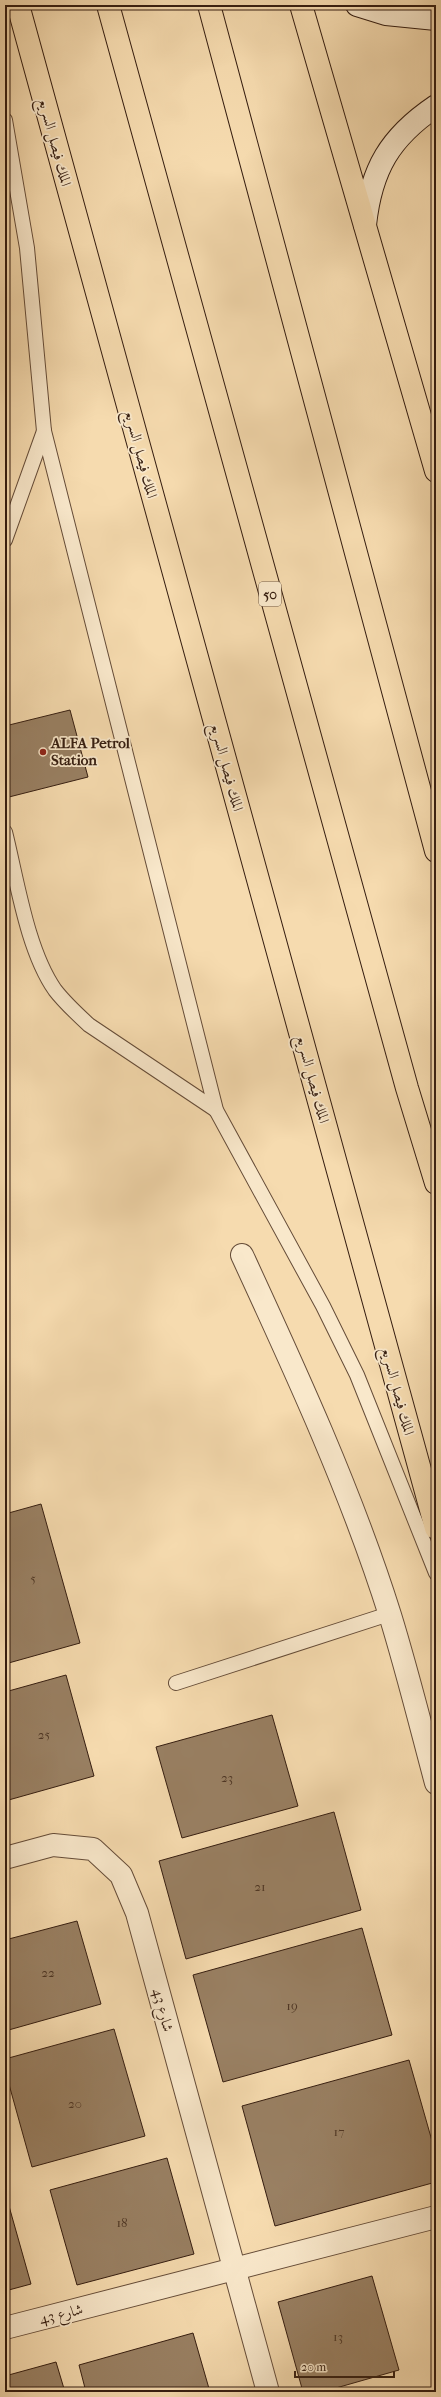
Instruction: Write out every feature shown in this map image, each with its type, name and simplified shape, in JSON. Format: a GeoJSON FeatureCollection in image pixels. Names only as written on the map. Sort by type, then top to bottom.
{"type":"FeatureCollection","features":[{"type":"Feature","properties":{"kind":"main road","name":"الملك فيصل السريع"},"geometry":{"type":"LineString","coordinates":[[18,5],[436,1528]]}},
{"type":"Feature","properties":{"kind":"main road","name":"50"},"geometry":{"type":"LineString","coordinates":[[108,5],[407,1088],[436,1183]]}},
{"type":"Feature","properties":{"kind":"main road"},"geometry":{"type":"LineString","coordinates":[[209,5],[436,850]]}},
{"type":"Feature","properties":{"kind":"main road"},"geometry":{"type":"LineString","coordinates":[[301,5],[436,472]]}},
{"type":"Feature","properties":{"kind":"street"},"geometry":{"type":"LineString","coordinates":[[357,5],[386,14],[436,19]]}},
{"type":"Feature","properties":{"kind":"street"},"geometry":{"type":"LineString","coordinates":[[365,225],[368,200],[374,177],[385,155],[403,131],[416,119],[436,106]]}},
{"type":"Feature","properties":{"kind":"street"},"geometry":{"type":"LineString","coordinates":[[242,1254],[321,1432],[389,1614],[436,1783]]}},
{"type":"Feature","properties":{"kind":"street","name":"شارع 43"},"geometry":{"type":"LineString","coordinates":[[5,1858],[52,1845],[93,1849],[121,1875],[137,1913],[268,2392]]}},
{"type":"Feature","properties":{"kind":"street","name":"شارع 43"},"geometry":{"type":"LineString","coordinates":[[5,2328],[436,2217]]}},
{"type":"Feature","properties":{"kind":"lane"},"geometry":{"type":"LineString","coordinates":[[5,120],[27,248],[44,431],[216,1110],[323,1306],[357,1375],[436,1573]]}},
{"type":"Feature","properties":{"kind":"lane"},"geometry":{"type":"LineString","coordinates":[[5,540],[44,431]]}},
{"type":"Feature","properties":{"kind":"lane"},"geometry":{"type":"LineString","coordinates":[[5,832],[33,944],[42,968],[55,989],[71,1009],[89,1025],[216,1110]]}},
{"type":"Feature","properties":{"kind":"lane"},"geometry":{"type":"LineString","coordinates":[[176,1684],[389,1614]]}},
{"type":"Feature","properties":{"kind":"building","name":"ALFA Petrol Station"},"geometry":{"type":"Polygon","coordinates":[[[70,710],[88,777],[5,798],[5,726],[70,710]]]}},
{"type":"Feature","properties":{"kind":"building"},"geometry":{"type":"Polygon","coordinates":[[[41,1504],[80,1643],[5,1664],[5,1514],[41,1504]]]}},
{"type":"Feature","properties":{"kind":"building"},"geometry":{"type":"Polygon","coordinates":[[[66,1675],[94,1776],[5,1801],[5,1692],[66,1675]]]}},
{"type":"Feature","properties":{"kind":"building"},"geometry":{"type":"Polygon","coordinates":[[[272,1715],[298,1806],[182,1838],[156,1747],[272,1715]]]}},
{"type":"Feature","properties":{"kind":"building"},"geometry":{"type":"Polygon","coordinates":[[[334,1812],[361,1910],[186,1959],[159,1861],[334,1812]]]}},
{"type":"Feature","properties":{"kind":"building"},"geometry":{"type":"Polygon","coordinates":[[[77,1921],[101,2004],[5,2031],[5,1940],[77,1921]]]}},
{"type":"Feature","properties":{"kind":"building"},"geometry":{"type":"Polygon","coordinates":[[[362,1928],[392,2035],[223,2082],[193,1975],[362,1928]]]}},
{"type":"Feature","properties":{"kind":"building"},"geometry":{"type":"Polygon","coordinates":[[[114,2029],[145,2136],[32,2167],[5,2070],[5,2059],[114,2029]]]}},
{"type":"Feature","properties":{"kind":"building"},"geometry":{"type":"Polygon","coordinates":[[[409,2060],[436,2155],[436,2182],[275,2226],[242,2106],[409,2060]]]}},
{"type":"Feature","properties":{"kind":"building"},"geometry":{"type":"Polygon","coordinates":[[[167,2158],[194,2254],[77,2285],[50,2190],[167,2158]]]}},
{"type":"Feature","properties":{"kind":"building"},"geometry":{"type":"Polygon","coordinates":[[[5,2199],[7,2199],[31,2284],[5,2291],[5,2199]]]}},
{"type":"Feature","properties":{"kind":"building"},"geometry":{"type":"Polygon","coordinates":[[[372,2276],[399,2370],[322,2392],[303,2392],[278,2302],[372,2276]]]}},
{"type":"Feature","properties":{"kind":"building"},"geometry":{"type":"Polygon","coordinates":[[[193,2333],[210,2392],[86,2392],[79,2365],[193,2333]]]}},
{"type":"Feature","properties":{"kind":"building"},"geometry":{"type":"Polygon","coordinates":[[[56,2362],[65,2392],[5,2392],[5,2376],[56,2362]]]}},
{"type":"Feature","properties":{"kind":"building"},"geometry":{"type":"Polygon","coordinates":[[[436,2386],[436,2392],[414,2392],[436,2386]]]}},
{"type":"Feature","properties":{"kind":"place","name":"ALFA Petrol Station"},"geometry":{"type":"Point","coordinates":[43,752]}}]}
